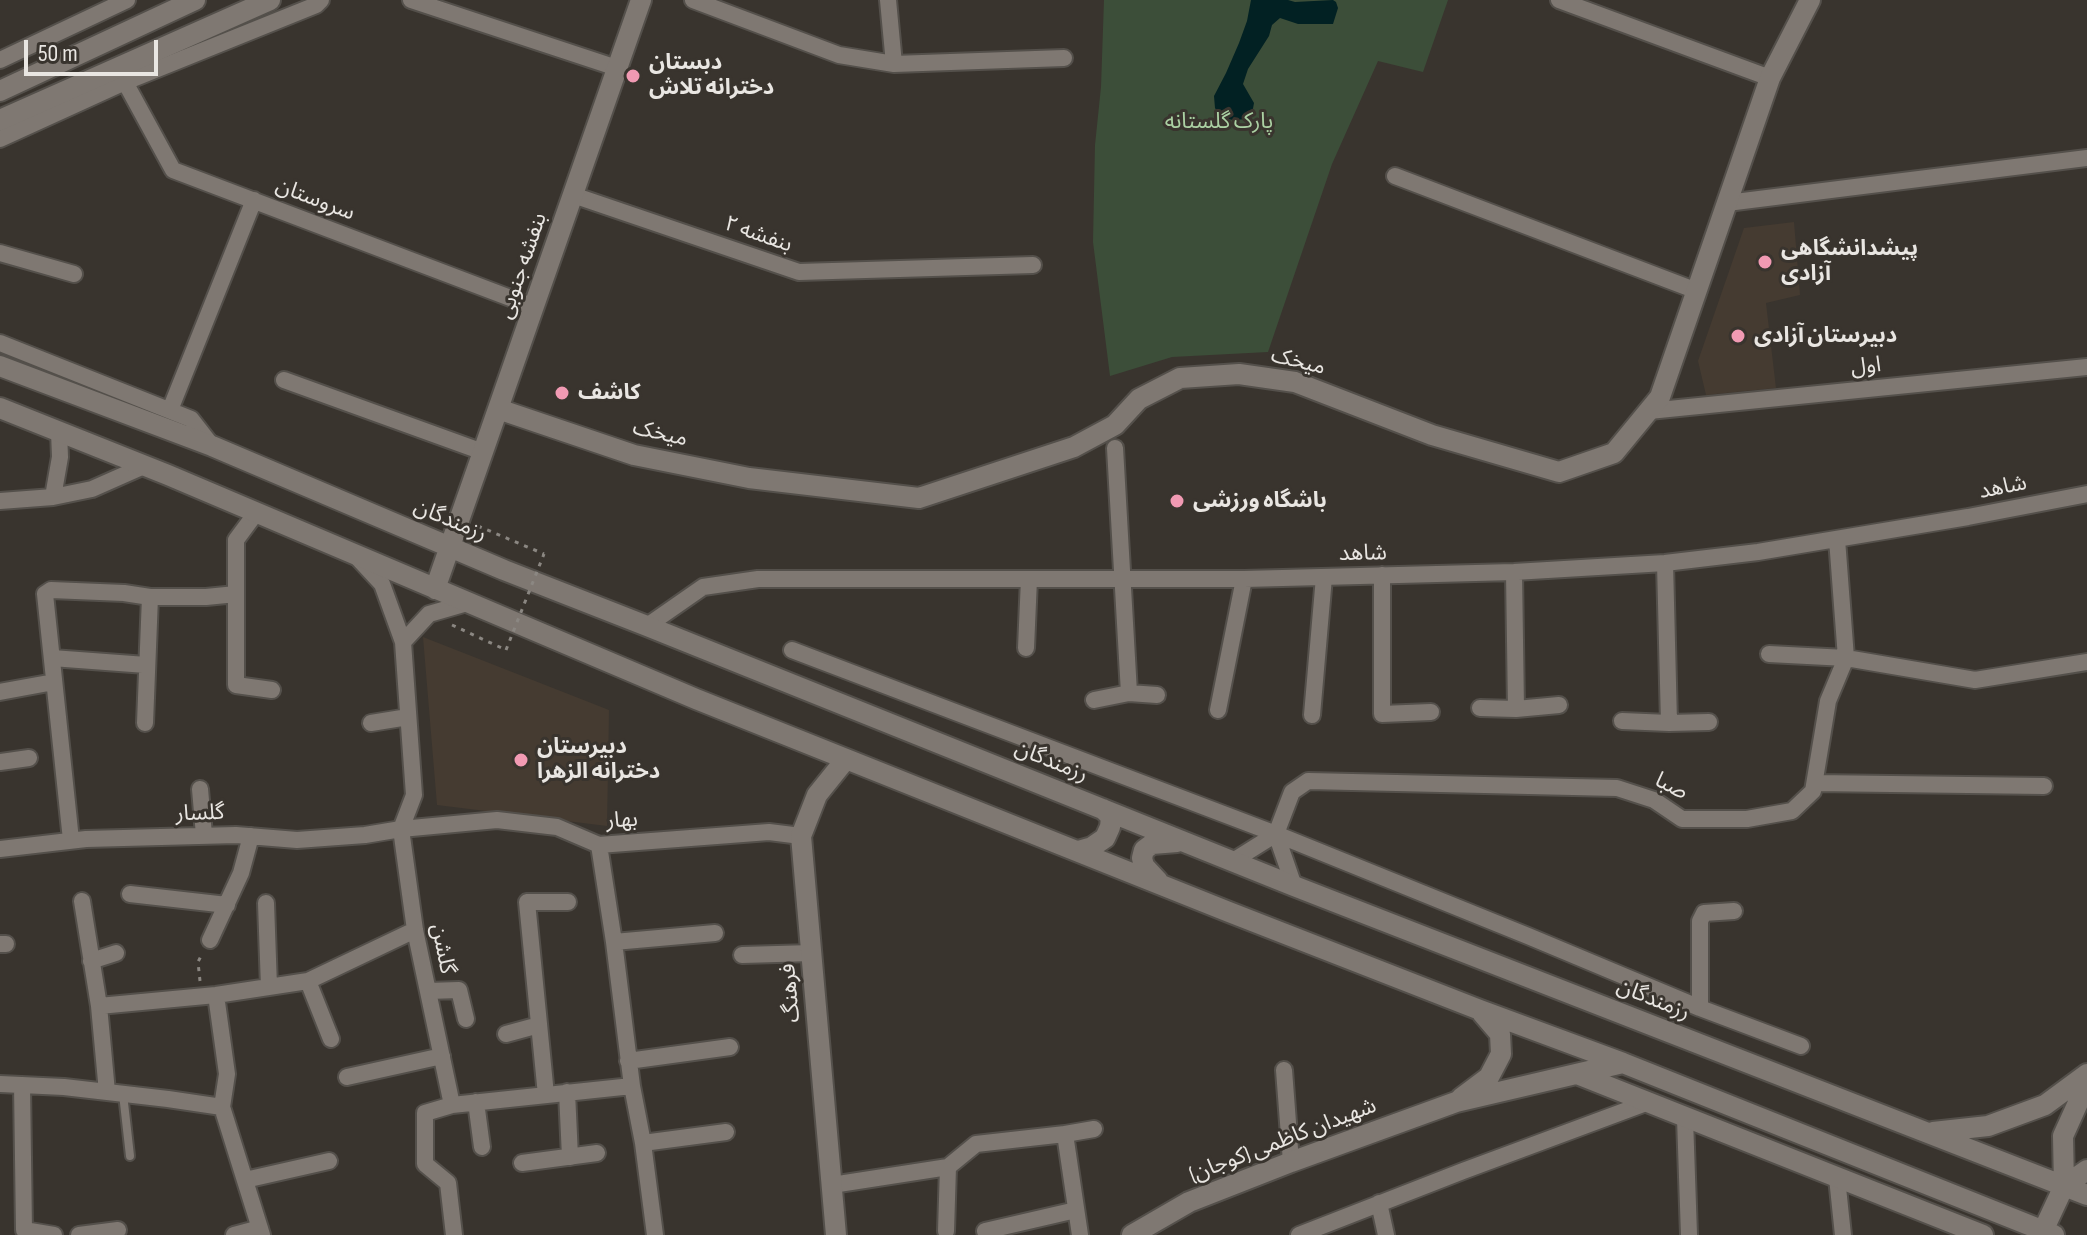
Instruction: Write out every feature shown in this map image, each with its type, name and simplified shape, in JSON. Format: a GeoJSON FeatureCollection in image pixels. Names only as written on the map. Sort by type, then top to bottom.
{"type":"FeatureCollection","features":[{"type":"Feature","properties":{"kind":"main road"},"geometry":{"type":"LineString","coordinates":[[0,91],[195,0]]}},
{"type":"Feature","properties":{"kind":"main road"},"geometry":{"type":"LineString","coordinates":[[0,135],[270,0]]}},
{"type":"Feature","properties":{"kind":"main road","name":"بنفشه جنوبی"},"geometry":{"type":"LineString","coordinates":[[435,589],[641,0]]}},
{"type":"Feature","properties":{"kind":"main road","name":"میخک"},"geometry":{"type":"LineString","coordinates":[[498,409],[634,455],[749,478],[919,498],[1074,447],[1115,425],[1139,399],[1180,378],[1239,374],[1295,382],[1432,435],[1559,472],[1614,453],[1660,397],[1770,78],[1810,0]]}},
{"type":"Feature","properties":{"kind":"main road","name":"رزمندگان"},"geometry":{"type":"LineString","coordinates":[[0,366],[212,446],[450,547],[1294,886],[2087,1195]]}},
{"type":"Feature","properties":{"kind":"main road"},"geometry":{"type":"LineString","coordinates":[[0,408],[696,699],[2049,1233],[2064,1186],[2063,1136],[2087,1083]]}},
{"type":"Feature","properties":{"kind":"main road","name":"فرهنگ"},"geometry":{"type":"LineString","coordinates":[[836,1235],[801,836],[817,795],[846,759]]}},
{"type":"Feature","properties":{"kind":"main road"},"geometry":{"type":"LineString","coordinates":[[1078,851],[1092,847],[1105,838],[1111,817],[1103,809]]}},
{"type":"Feature","properties":{"kind":"main road"},"geometry":{"type":"LineString","coordinates":[[1161,885],[1144,866],[1144,850],[1160,842],[1185,842]]}},
{"type":"Feature","properties":{"kind":"main road"},"geometry":{"type":"LineString","coordinates":[[1456,1102],[1489,1077],[1501,1054],[1500,1034],[1480,1010]]}},
{"type":"Feature","properties":{"kind":"main road"},"geometry":{"type":"LineString","coordinates":[[1456,1102],[1623,1063]]}},
{"type":"Feature","properties":{"kind":"main road"},"geometry":{"type":"LineString","coordinates":[[1577,1074],[1983,1235]]}},
{"type":"Feature","properties":{"kind":"main road"},"geometry":{"type":"LineString","coordinates":[[1928,1133],[1988,1126],[2045,1105],[2087,1074]]}},
{"type":"Feature","properties":{"kind":"main road","name":"شهیدان کاظمی (کوجان)"},"geometry":{"type":"LineString","coordinates":[[1132,1235],[1189,1202],[1456,1102]]}},
{"type":"Feature","properties":{"kind":"main road"},"geometry":{"type":"LineString","coordinates":[[2064,1186],[2087,1170]]}},
{"type":"Feature","properties":{"kind":"main road"},"geometry":{"type":"LineString","coordinates":[[1936,1216],[1944,1192]]}},
{"type":"Feature","properties":{"kind":"street"},"geometry":{"type":"LineString","coordinates":[[0,60],[127,0]]}},
{"type":"Feature","properties":{"kind":"street"},"geometry":{"type":"LineString","coordinates":[[0,135],[316,5],[321,0]]}},
{"type":"Feature","properties":{"kind":"street"},"geometry":{"type":"LineString","coordinates":[[411,0],[617,68]]}},
{"type":"Feature","properties":{"kind":"street"},"geometry":{"type":"LineString","coordinates":[[693,0],[839,55],[894,64],[1064,58]]}},
{"type":"Feature","properties":{"kind":"street"},"geometry":{"type":"LineString","coordinates":[[888,0],[894,64]]}},
{"type":"Feature","properties":{"kind":"street"},"geometry":{"type":"LineString","coordinates":[[1559,0],[1770,78]]}},
{"type":"Feature","properties":{"kind":"street","name":"سروستان"},"geometry":{"type":"LineString","coordinates":[[125,82],[173,170],[534,307]]}},
{"type":"Feature","properties":{"kind":"street"},"geometry":{"type":"LineString","coordinates":[[1727,203],[2087,158]]}},
{"type":"Feature","properties":{"kind":"street"},"geometry":{"type":"LineString","coordinates":[[1395,176],[1697,291]]}},
{"type":"Feature","properties":{"kind":"street","name":"بنفشه ۲"},"geometry":{"type":"LineString","coordinates":[[573,195],[799,272],[1033,265]]}},
{"type":"Feature","properties":{"kind":"street"},"geometry":{"type":"LineString","coordinates":[[170,410],[254,200]]}},
{"type":"Feature","properties":{"kind":"street"},"geometry":{"type":"LineString","coordinates":[[0,253],[74,274]]}},
{"type":"Feature","properties":{"kind":"street"},"geometry":{"type":"LineString","coordinates":[[0,343],[191,419],[212,446]]}},
{"type":"Feature","properties":{"kind":"street","name":"اول"},"geometry":{"type":"LineString","coordinates":[[1649,411],[2087,367]]}},
{"type":"Feature","properties":{"kind":"street"},"geometry":{"type":"LineString","coordinates":[[284,380],[483,452]]}},
{"type":"Feature","properties":{"kind":"street"},"geometry":{"type":"LineString","coordinates":[[53,497],[60,457],[59,431]]}},
{"type":"Feature","properties":{"kind":"street"},"geometry":{"type":"LineString","coordinates":[[1115,448],[1129,693]]}},
{"type":"Feature","properties":{"kind":"street"},"geometry":{"type":"LineString","coordinates":[[0,501],[53,497],[92,489],[144,466]]}},
{"type":"Feature","properties":{"kind":"street","name":"شاهد"},"geometry":{"type":"LineString","coordinates":[[647,626],[703,587],[758,579],[1244,579],[1514,572],[1665,563],[1758,552],[2087,494]]}},
{"type":"Feature","properties":{"kind":"street"},"geometry":{"type":"LineString","coordinates":[[256,513],[236,540],[236,685],[272,690]]}},
{"type":"Feature","properties":{"kind":"street"},"geometry":{"type":"LineString","coordinates":[[1837,539],[1846,658],[1828,701],[1815,783],[2044,786]]}},
{"type":"Feature","properties":{"kind":"street","name":"گلشن"},"geometry":{"type":"LineString","coordinates":[[356,556],[382,584],[403,642],[414,795],[401,829],[415,930],[452,1105]]}},
{"type":"Feature","properties":{"kind":"street"},"geometry":{"type":"LineString","coordinates":[[1665,563],[1669,723]]}},
{"type":"Feature","properties":{"kind":"street"},"geometry":{"type":"LineString","coordinates":[[1514,572],[1516,709]]}},
{"type":"Feature","properties":{"kind":"street"},"geometry":{"type":"LineString","coordinates":[[1382,575],[1382,714],[1431,712]]}},
{"type":"Feature","properties":{"kind":"street"},"geometry":{"type":"LineString","coordinates":[[1312,715],[1324,577]]}},
{"type":"Feature","properties":{"kind":"street"},"geometry":{"type":"LineString","coordinates":[[1026,648],[1029,579]]}},
{"type":"Feature","properties":{"kind":"street"},"geometry":{"type":"LineString","coordinates":[[1218,710],[1244,579]]}},
{"type":"Feature","properties":{"kind":"street"},"geometry":{"type":"LineString","coordinates":[[71,840],[45,594],[51,590],[150,597],[236,594]]}},
{"type":"Feature","properties":{"kind":"street"},"geometry":{"type":"LineString","coordinates":[[145,723],[150,597]]}},
{"type":"Feature","properties":{"kind":"street"},"geometry":{"type":"LineString","coordinates":[[403,642],[429,614],[467,603]]}},
{"type":"Feature","properties":{"kind":"street"},"geometry":{"type":"LineString","coordinates":[[792,650],[1276,834],[1700,1008],[1801,1046]]}},
{"type":"Feature","properties":{"kind":"street"},"geometry":{"type":"LineString","coordinates":[[1769,654],[1846,658],[1975,680],[2087,662]]}},
{"type":"Feature","properties":{"kind":"street"},"geometry":{"type":"LineString","coordinates":[[52,658],[146,665]]}},
{"type":"Feature","properties":{"kind":"street"},"geometry":{"type":"LineString","coordinates":[[0,692],[54,682]]}},
{"type":"Feature","properties":{"kind":"street"},"geometry":{"type":"LineString","coordinates":[[1094,700],[1129,693],[1157,695]]}},
{"type":"Feature","properties":{"kind":"street"},"geometry":{"type":"LineString","coordinates":[[1480,708],[1559,705]]}},
{"type":"Feature","properties":{"kind":"street"},"geometry":{"type":"LineString","coordinates":[[371,723],[408,717]]}},
{"type":"Feature","properties":{"kind":"street"},"geometry":{"type":"LineString","coordinates":[[1622,721],[1709,722]]}},
{"type":"Feature","properties":{"kind":"street"},"geometry":{"type":"LineString","coordinates":[[0,762],[29,758]]}},
{"type":"Feature","properties":{"kind":"street","name":"صبا"},"geometry":{"type":"LineString","coordinates":[[1276,834],[1292,792],[1308,781],[1617,788],[1654,800],[1682,819],[1747,819],[1792,811],[1813,791],[1815,783]]}},
{"type":"Feature","properties":{"kind":"street"},"geometry":{"type":"LineString","coordinates":[[200,789],[204,835]]}},
{"type":"Feature","properties":{"kind":"street","name":"بهار"},"geometry":{"type":"LineString","coordinates":[[401,829],[497,820],[557,827],[599,845],[769,832],[801,836]]}},
{"type":"Feature","properties":{"kind":"street","name":"گلسار"},"geometry":{"type":"LineString","coordinates":[[0,849],[71,840],[204,835],[297,840],[401,829]]}},
{"type":"Feature","properties":{"kind":"street"},"geometry":{"type":"LineString","coordinates":[[1233,861],[1276,834]]}},
{"type":"Feature","properties":{"kind":"street"},"geometry":{"type":"LineString","coordinates":[[1276,834],[1294,886]]}},
{"type":"Feature","properties":{"kind":"street"},"geometry":{"type":"LineString","coordinates":[[210,940],[241,873],[251,836]]}},
{"type":"Feature","properties":{"kind":"street"},"geometry":{"type":"LineString","coordinates":[[599,845],[655,1235]]}},
{"type":"Feature","properties":{"kind":"street"},"geometry":{"type":"LineString","coordinates":[[130,894],[227,905]]}},
{"type":"Feature","properties":{"kind":"street"},"geometry":{"type":"LineString","coordinates":[[82,901],[115,1092]]}},
{"type":"Feature","properties":{"kind":"street"},"geometry":{"type":"LineString","coordinates":[[546,1095],[527,902],[568,902]]}},
{"type":"Feature","properties":{"kind":"street"},"geometry":{"type":"LineString","coordinates":[[266,903],[269,987]]}},
{"type":"Feature","properties":{"kind":"street"},"geometry":{"type":"LineString","coordinates":[[1700,1008],[1700,921],[1704,913],[1734,911]]}},
{"type":"Feature","properties":{"kind":"street"},"geometry":{"type":"LineString","coordinates":[[99,1006],[208,996],[308,981],[415,930]]}},
{"type":"Feature","properties":{"kind":"street"},"geometry":{"type":"LineString","coordinates":[[614,942],[715,933]]}},
{"type":"Feature","properties":{"kind":"street"},"geometry":{"type":"LineString","coordinates":[[91,961],[116,953]]}},
{"type":"Feature","properties":{"kind":"street"},"geometry":{"type":"LineString","coordinates":[[742,955],[812,953]]}},
{"type":"Feature","properties":{"kind":"street"},"geometry":{"type":"LineString","coordinates":[[308,981],[331,1039]]}},
{"type":"Feature","properties":{"kind":"street"},"geometry":{"type":"LineString","coordinates":[[428,991],[459,990],[466,1019]]}},
{"type":"Feature","properties":{"kind":"street"},"geometry":{"type":"LineString","coordinates":[[208,996],[227,1074],[222,1107],[261,1232],[234,1235]]}},
{"type":"Feature","properties":{"kind":"street"},"geometry":{"type":"LineString","coordinates":[[506,1034],[539,1025]]}},
{"type":"Feature","properties":{"kind":"street"},"geometry":{"type":"LineString","coordinates":[[628,1061],[730,1047]]}},
{"type":"Feature","properties":{"kind":"street"},"geometry":{"type":"LineString","coordinates":[[347,1077],[442,1056]]}},
{"type":"Feature","properties":{"kind":"street"},"geometry":{"type":"LineString","coordinates":[[1284,1070],[1291,1162]]}},
{"type":"Feature","properties":{"kind":"street"},"geometry":{"type":"LineString","coordinates":[[0,1084],[115,1092],[222,1107]]}},
{"type":"Feature","properties":{"kind":"street"},"geometry":{"type":"LineString","coordinates":[[22,1085],[24,1230],[54,1235]]}},
{"type":"Feature","properties":{"kind":"street"},"geometry":{"type":"LineString","coordinates":[[454,1235],[448,1183],[425,1164],[425,1113],[452,1105],[632,1086]]}},
{"type":"Feature","properties":{"kind":"street"},"geometry":{"type":"LineString","coordinates":[[567,1092],[570,1157]]}},
{"type":"Feature","properties":{"kind":"street"},"geometry":{"type":"LineString","coordinates":[[476,1102],[482,1147]]}},
{"type":"Feature","properties":{"kind":"street"},"geometry":{"type":"LineString","coordinates":[[1299,1235],[1646,1103]]}},
{"type":"Feature","properties":{"kind":"street"},"geometry":{"type":"LineString","coordinates":[[1685,1118],[1689,1235]]}},
{"type":"Feature","properties":{"kind":"street"},"geometry":{"type":"LineString","coordinates":[[832,1185],[948,1167],[976,1144],[1094,1129]]}},
{"type":"Feature","properties":{"kind":"street"},"geometry":{"type":"LineString","coordinates":[[643,1143],[726,1132]]}},
{"type":"Feature","properties":{"kind":"street"},"geometry":{"type":"LineString","coordinates":[[1065,1134],[1080,1235]]}},
{"type":"Feature","properties":{"kind":"street"},"geometry":{"type":"LineString","coordinates":[[522,1163],[597,1153]]}},
{"type":"Feature","properties":{"kind":"street"},"geometry":{"type":"LineString","coordinates":[[245,1180],[329,1161]]}},
{"type":"Feature","properties":{"kind":"street"},"geometry":{"type":"LineString","coordinates":[[946,1231],[948,1167]]}},
{"type":"Feature","properties":{"kind":"street"},"geometry":{"type":"LineString","coordinates":[[1837,1178],[1843,1235]]}},
{"type":"Feature","properties":{"kind":"street"},"geometry":{"type":"LineString","coordinates":[[1379,1203],[1386,1235]]}},
{"type":"Feature","properties":{"kind":"street"},"geometry":{"type":"LineString","coordinates":[[985,1231],[1076,1210]]}},
{"type":"Feature","properties":{"kind":"street"},"geometry":{"type":"LineString","coordinates":[[79,1235],[118,1230]]}},
{"type":"Feature","properties":{"kind":"lane"},"geometry":{"type":"LineString","coordinates":[[115,1092],[130,1156]]}},
{"type":"Feature","properties":{"kind":"path"},"geometry":{"type":"LineString","coordinates":[[429,614],[506,650],[544,554],[460,518]]}},
{"type":"Feature","properties":{"kind":"path"},"geometry":{"type":"LineString","coordinates":[[208,996],[198,962],[210,940]]}},
{"type":"Feature","properties":{"kind":"shaded area"},"geometry":{"type":"Polygon","coordinates":[[[1794,222],[1800,295],[1766,303],[1776,388],[1706,395],[1698,361],[1744,228],[1794,222]]]}},
{"type":"Feature","properties":{"kind":"shaded area","name":"دبيرستان دخترانه الزهرا"},"geometry":{"type":"Polygon","coordinates":[[[423,637],[609,710],[607,826],[437,805],[423,637]]]}},
{"type":"Feature","properties":{"kind":"green space","name":"پارک گلستانه"},"geometry":{"type":"Polygon","coordinates":[[[1104,0],[1448,0],[1423,72],[1378,61],[1332,164],[1268,352],[1172,357],[1110,376],[1093,242],[1095,145],[1104,0]]]}},
{"type":"Feature","properties":{"kind":"water"},"geometry":{"type":"Polygon","coordinates":[[[1251,0],[1333,0],[1338,8],[1333,24],[1298,24],[1280,18],[1272,25],[1243,84],[1254,103],[1252,114],[1248,119],[1233,120],[1218,113],[1214,96],[1239,43],[1251,0]]]}},
{"type":"Feature","properties":{"kind":"place","name":"دبستان دخترانه تلاش"},"geometry":{"type":"Point","coordinates":[633,76]}},
{"type":"Feature","properties":{"kind":"place","name":"پیشدانشگاهی آزادی"},"geometry":{"type":"Point","coordinates":[1765,262]}},
{"type":"Feature","properties":{"kind":"place","name":"دبیرستان آزادی"},"geometry":{"type":"Point","coordinates":[1738,336]}},
{"type":"Feature","properties":{"kind":"place","name":"کاشف"},"geometry":{"type":"Point","coordinates":[562,393]}},
{"type":"Feature","properties":{"kind":"place","name":"باشگاه ورزشی"},"geometry":{"type":"Point","coordinates":[1177,501]}},
{"type":"Feature","properties":{"kind":"place","name":"دبيرستان دخترانه الزهرا"},"geometry":{"type":"Point","coordinates":[521,760]}}]}
